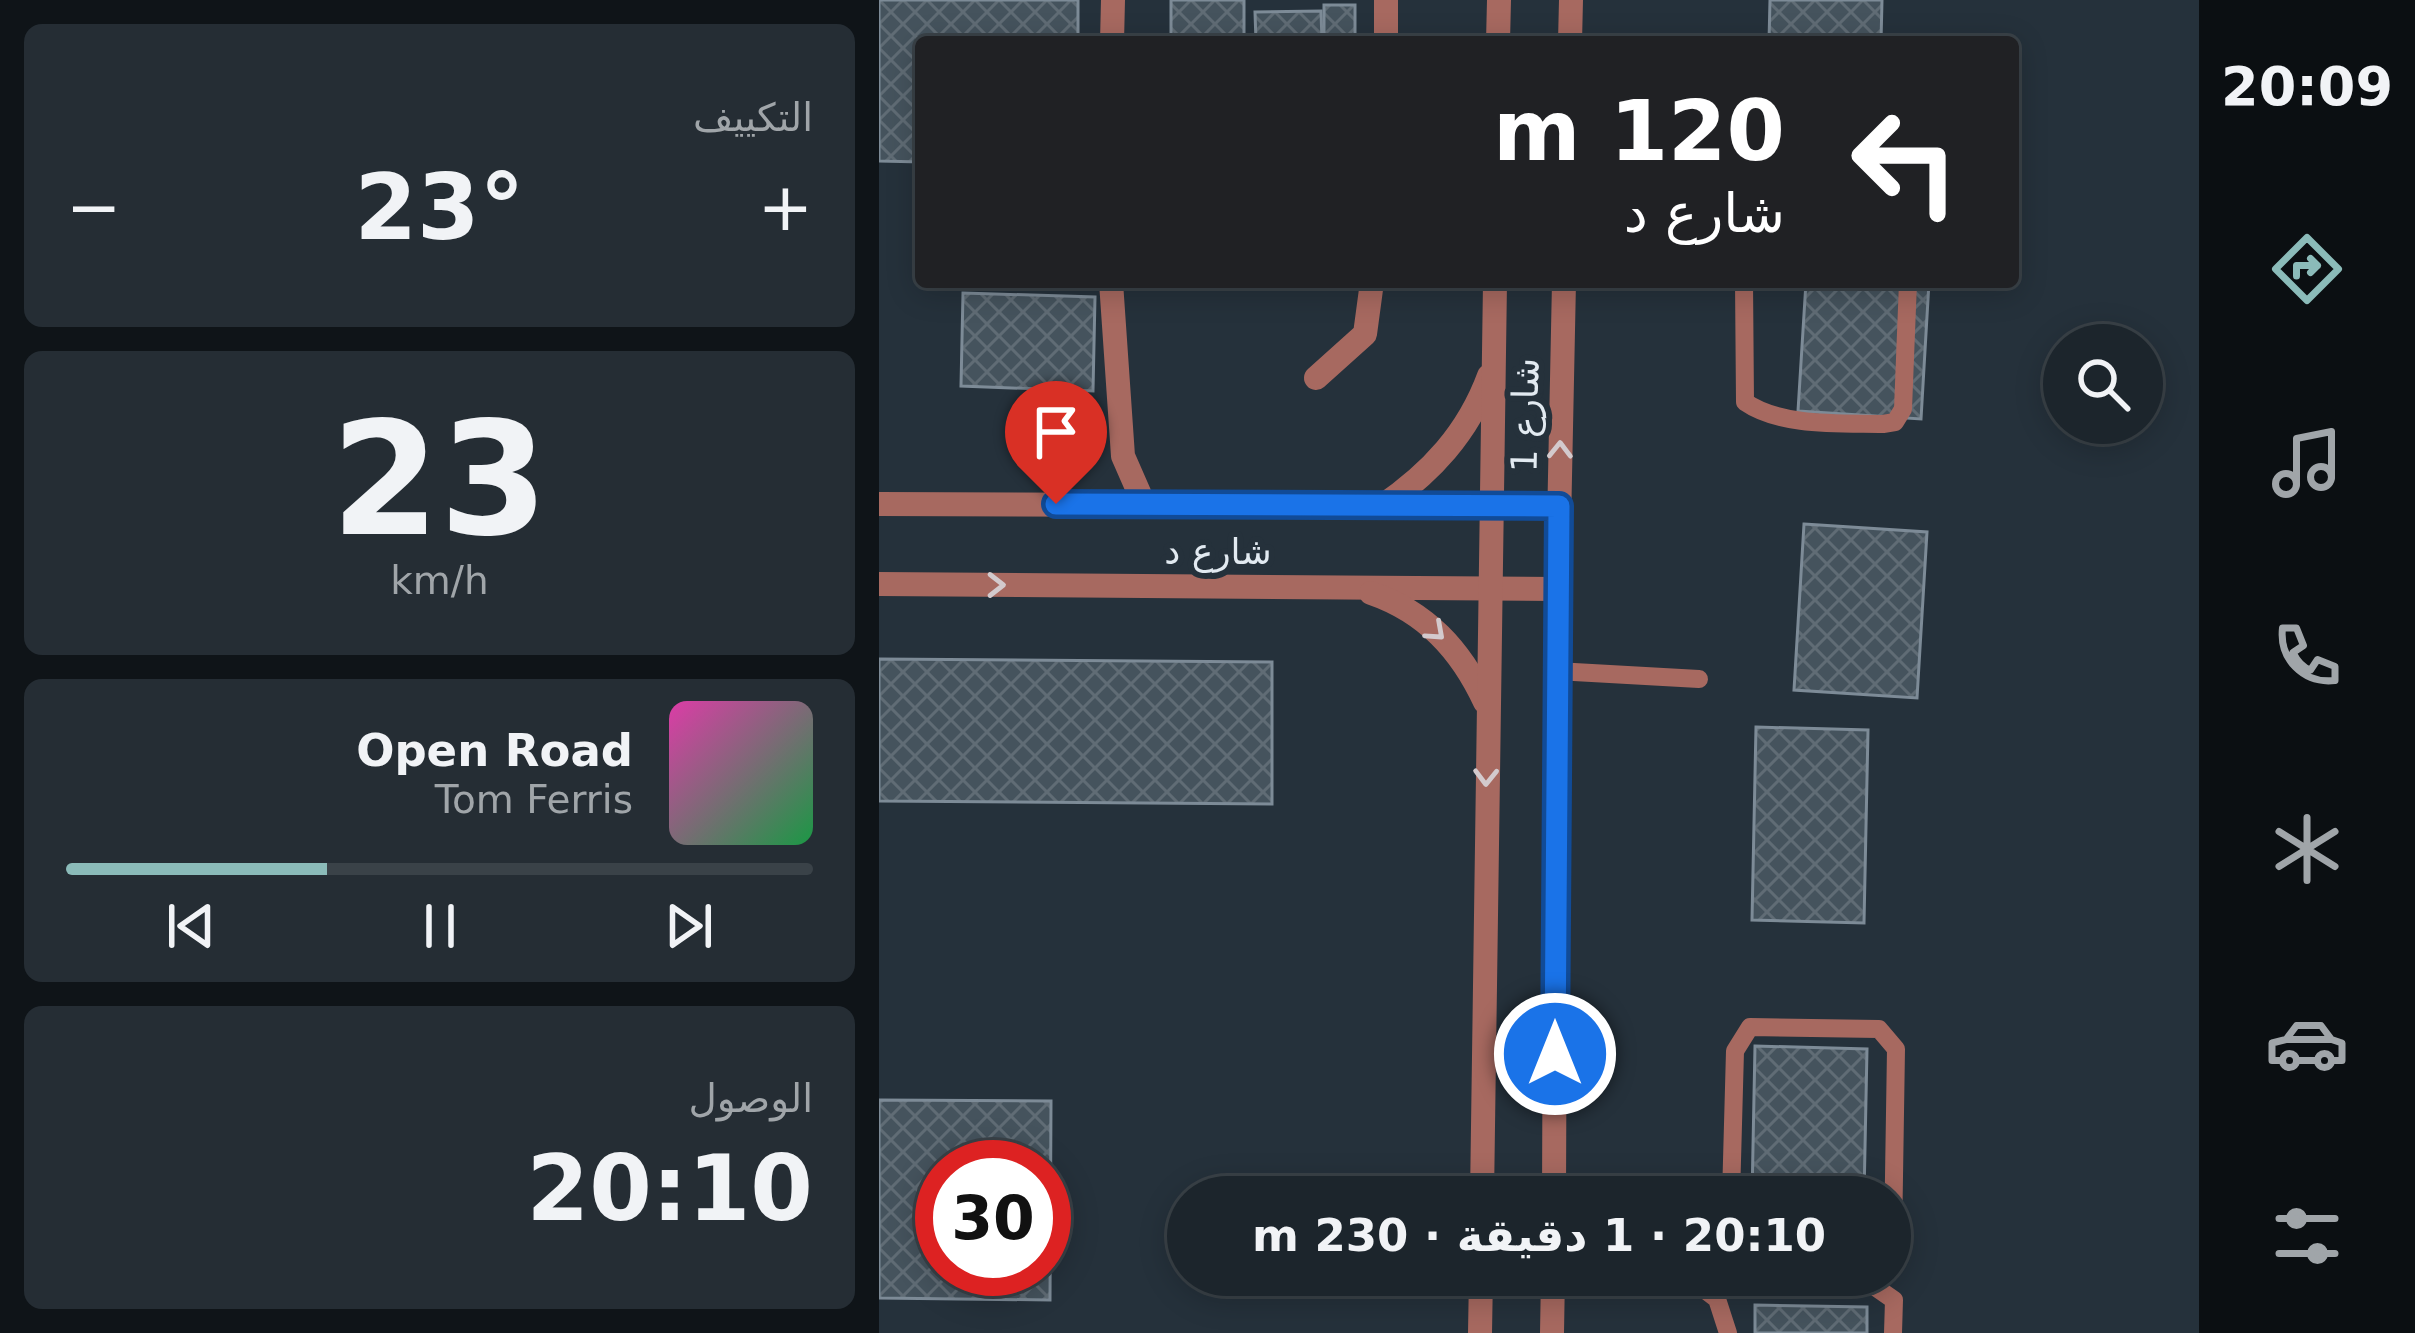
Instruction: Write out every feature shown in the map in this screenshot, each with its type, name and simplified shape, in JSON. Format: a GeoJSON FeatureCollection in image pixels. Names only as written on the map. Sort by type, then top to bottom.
{"type":"FeatureCollection","features":[{"type":"Feature","properties":{"kind":"street"},"geometry":{"type":"LineString","coordinates":[[1112,36],[1113,0]]}},
{"type":"Feature","properties":{"kind":"street"},"geometry":{"type":"LineString","coordinates":[[1386,0],[1386,36]]}},
{"type":"Feature","properties":{"kind":"street"},"geometry":{"type":"LineString","coordinates":[[1499,0],[1499,36]]}},
{"type":"Feature","properties":{"kind":"street"},"geometry":{"type":"LineString","coordinates":[[1570,36],[1571,0]]}},
{"type":"Feature","properties":{"kind":"street"},"geometry":{"type":"LineString","coordinates":[[1111,288],[1123,456],[1144,504]]}},
{"type":"Feature","properties":{"kind":"street"},"geometry":{"type":"LineString","coordinates":[[1316,378],[1365,334],[1371,288]]}},
{"type":"Feature","properties":{"kind":"street","name":"شارع 1"},"geometry":{"type":"LineString","coordinates":[[1482,1176],[1495,288]]}},
{"type":"Feature","properties":{"kind":"street","name":"شارع 1"},"geometry":{"type":"LineString","coordinates":[[1554,1176],[1556,671],[1564,288]]}},
{"type":"Feature","properties":{"kind":"street"},"geometry":{"type":"LineString","coordinates":[[1381,507],[1412,486],[1451,445],[1481,398],[1493,362]]}},
{"type":"Feature","properties":{"kind":"street","name":"شارع د"},"geometry":{"type":"LineString","coordinates":[[879,504],[1559,506]]}},
{"type":"Feature","properties":{"kind":"street","name":"شارع د"},"geometry":{"type":"LineString","coordinates":[[879,584],[1557,589]]}},
{"type":"Feature","properties":{"kind":"street"},"geometry":{"type":"LineString","coordinates":[[1358,588],[1392,600],[1437,632],[1472,673],[1487,706]]}},
{"type":"Feature","properties":{"kind":"street"},"geometry":{"type":"LineString","coordinates":[[1480,1333],[1481,1296]]}},
{"type":"Feature","properties":{"kind":"street"},"geometry":{"type":"LineString","coordinates":[[1552,1333],[1553,1296]]}},
{"type":"Feature","properties":{"kind":"lane"},"geometry":{"type":"LineString","coordinates":[[1744,288],[1745,402],[1785,416],[1883,424],[1895,422],[1903,409],[1908,288]]}},
{"type":"Feature","properties":{"kind":"lane"},"geometry":{"type":"LineString","coordinates":[[1556,671],[1699,679]]}},
{"type":"Feature","properties":{"kind":"lane"},"geometry":{"type":"LineString","coordinates":[[1732,1176],[1735,1051],[1750,1027],[1879,1029],[1896,1049],[1894,1176]]}},
{"type":"Feature","properties":{"kind":"lane"},"geometry":{"type":"LineString","coordinates":[[1713,1296],[1728,1333]]}},
{"type":"Feature","properties":{"kind":"lane"},"geometry":{"type":"LineString","coordinates":[[1888,1296],[1894,1300],[1893,1333]]}},
{"type":"Feature","properties":{"kind":"building"},"geometry":{"type":"Polygon","coordinates":[[[879,0],[1078,0],[1078,36],[915,36],[915,162],[879,161],[879,0]]]}},
{"type":"Feature","properties":{"kind":"building"},"geometry":{"type":"Polygon","coordinates":[[[1171,0],[1244,0],[1244,36],[1171,36],[1171,0]]]}},
{"type":"Feature","properties":{"kind":"building"},"geometry":{"type":"Polygon","coordinates":[[[1770,0],[1882,0],[1881,36],[1769,36],[1770,0]]]}},
{"type":"Feature","properties":{"kind":"building"},"geometry":{"type":"Polygon","coordinates":[[[1324,5],[1355,5],[1355,36],[1324,36],[1324,5]]]}},
{"type":"Feature","properties":{"kind":"building"},"geometry":{"type":"Polygon","coordinates":[[[1321,11],[1322,36],[1256,36],[1255,12],[1321,11]]]}},
{"type":"Feature","properties":{"kind":"building"},"geometry":{"type":"Polygon","coordinates":[[[1806,288],[1929,288],[1921,419],[1798,411],[1806,288]]]}},
{"type":"Feature","properties":{"kind":"building"},"geometry":{"type":"Polygon","coordinates":[[[963,293],[1095,297],[1093,391],[961,386],[963,293]]]}},
{"type":"Feature","properties":{"kind":"building"},"geometry":{"type":"Polygon","coordinates":[[[1804,524],[1927,532],[1917,698],[1794,690],[1804,524]]]}},
{"type":"Feature","properties":{"kind":"building"},"geometry":{"type":"Polygon","coordinates":[[[879,659],[1272,662],[1272,804],[879,801],[879,659]]]}},
{"type":"Feature","properties":{"kind":"building"},"geometry":{"type":"Polygon","coordinates":[[[1756,727],[1868,730],[1864,923],[1752,920],[1756,727]]]}},
{"type":"Feature","properties":{"kind":"building"},"geometry":{"type":"Polygon","coordinates":[[[1755,1046],[1867,1049],[1864,1176],[1752,1176],[1755,1046]]]}},
{"type":"Feature","properties":{"kind":"building"},"geometry":{"type":"Polygon","coordinates":[[[879,1100],[1051,1101],[1051,1140],[915,1140],[915,1296],[1050,1296],[1050,1300],[879,1298],[879,1100]]]}},
{"type":"Feature","properties":{"kind":"building"},"geometry":{"type":"Polygon","coordinates":[[[1755,1305],[1867,1307],[1867,1333],[1755,1333],[1755,1305]]]}},
{"type":"Feature","properties":{"kind":"route"},"geometry":{"type":"LineString","coordinates":[[1056,504],[1559,506],[1555,1054]]}}]}
